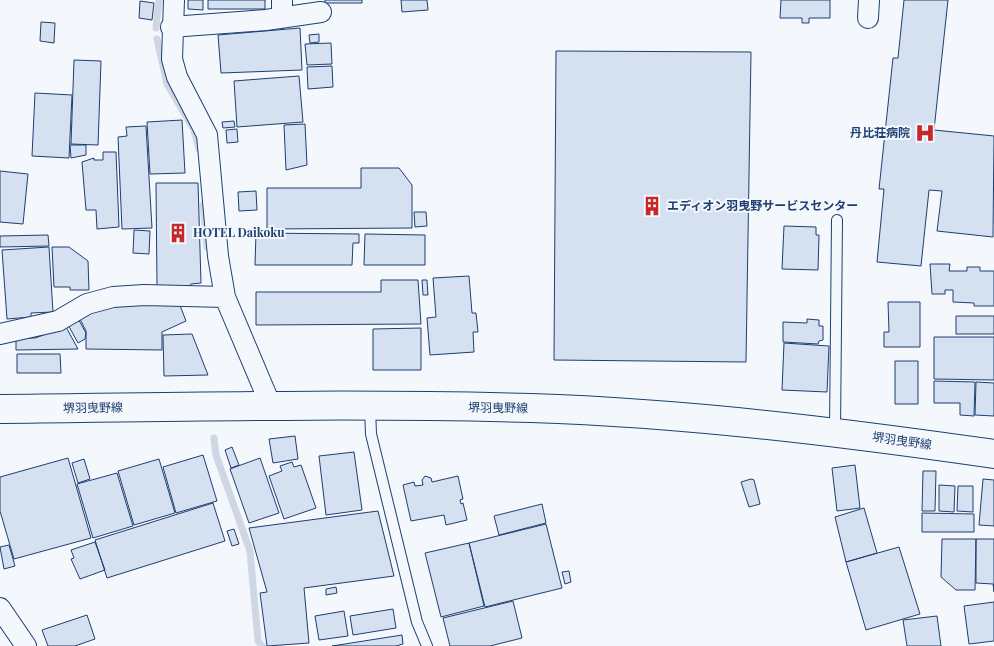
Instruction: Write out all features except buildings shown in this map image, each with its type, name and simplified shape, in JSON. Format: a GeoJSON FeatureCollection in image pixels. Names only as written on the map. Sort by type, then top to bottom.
{"type":"FeatureCollection","features":[{"type":"Feature","properties":{"kind":"main road","name":"堺羽曳野線"},"geometry":{"type":"LineString","coordinates":[[0,409],[270,406],[532,408],[706,419],[835,431],[994,454]]}},
{"type":"Feature","properties":{"kind":"street"},"geometry":{"type":"LineString","coordinates":[[174,0],[170,48],[174,70],[203,125],[209,144],[218,256],[225,297],[270,406]]}},
{"type":"Feature","properties":{"kind":"street"},"geometry":{"type":"LineString","coordinates":[[171,27],[282,9],[322,12]]}},
{"type":"Feature","properties":{"kind":"street"},"geometry":{"type":"LineString","coordinates":[[0,334],[58,321],[88,304],[113,297],[144,295],[225,297]]}},
{"type":"Feature","properties":{"kind":"street"},"geometry":{"type":"LineString","coordinates":[[0,608],[26,646]]}},
{"type":"Feature","properties":{"kind":"lane"},"geometry":{"type":"LineString","coordinates":[[835,431],[836,220]]}},
{"type":"Feature","properties":{"kind":"lane"},"geometry":{"type":"LineString","coordinates":[[370,407],[371,434],[417,622],[427,646]]}},
{"type":"Feature","properties":{"kind":"waterway"},"geometry":{"type":"LineString","coordinates":[[156,28],[159,0]]}},
{"type":"Feature","properties":{"kind":"waterway"},"geometry":{"type":"LineString","coordinates":[[157,39],[167,84],[194,130],[199,149]]}},
{"type":"Feature","properties":{"kind":"waterway"},"geometry":{"type":"LineString","coordinates":[[203,205],[207,247]]}},
{"type":"Feature","properties":{"kind":"waterway"},"geometry":{"type":"LineString","coordinates":[[214,438],[216,455],[250,551],[258,641],[262,646]]}},
{"type":"Feature","properties":{"kind":"place","name":"丹比荘病院"},"geometry":{"type":"Point","coordinates":[925,133]}},
{"type":"Feature","properties":{"kind":"place","name":"エディオン羽曳野サービスセンター"},"geometry":{"type":"Point","coordinates":[652,206]}},
{"type":"Feature","properties":{"kind":"place","name":"HOTEL Daikoku"},"geometry":{"type":"Point","coordinates":[178,233]}}]}
